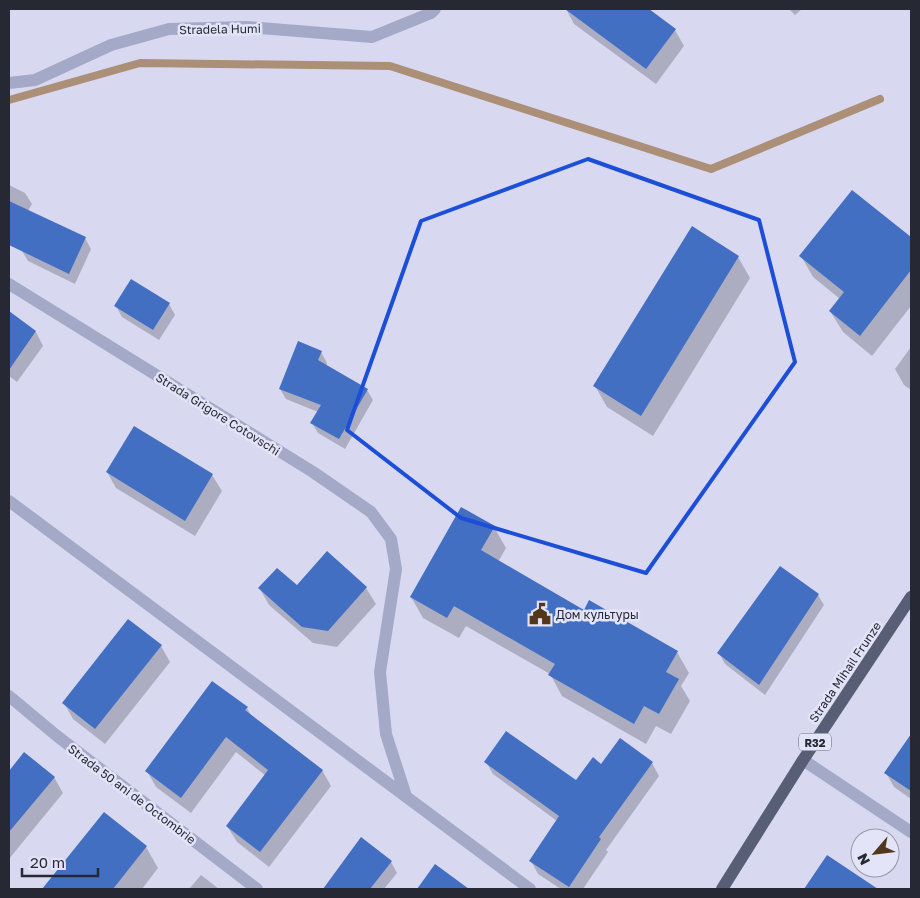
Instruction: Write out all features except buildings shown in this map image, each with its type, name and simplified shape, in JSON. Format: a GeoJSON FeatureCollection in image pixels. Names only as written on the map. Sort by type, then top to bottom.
{"type":"FeatureCollection","features":[{"type":"Feature","properties":{"kind":"main road","name":"Strada Mihail Frunze"},"geometry":{"type":"LineString","coordinates":[[722,889],[803,760],[911,596]]}},
{"type":"Feature","properties":{"kind":"street","name":"Stradela Humi"},"geometry":{"type":"LineString","coordinates":[[9,83],[35,80],[111,44],[169,30],[248,27],[372,37],[431,13],[435,9]]}},
{"type":"Feature","properties":{"kind":"street","name":"Strada Grigore Cotovschi"},"geometry":{"type":"LineString","coordinates":[[9,284],[312,472],[371,512],[391,539],[396,569],[380,672],[386,734],[406,796]]}},
{"type":"Feature","properties":{"kind":"street"},"geometry":{"type":"LineString","coordinates":[[9,501],[530,889]]}},
{"type":"Feature","properties":{"kind":"street","name":"Strada 50 ani de Octombrie"},"geometry":{"type":"LineString","coordinates":[[9,696],[57,736],[256,889]]}},
{"type":"Feature","properties":{"kind":"street"},"geometry":{"type":"LineString","coordinates":[[803,760],[911,832]]}},
{"type":"Feature","properties":{"kind":"highlighted area"},"geometry":{"type":"Polygon","coordinates":[[[588,159],[759,220],[795,362],[646,573],[461,518],[347,430],[421,221],[588,159]]]}},
{"type":"Feature","properties":{"kind":"waterway"},"geometry":{"type":"LineString","coordinates":[[9,100],[140,63],[390,66],[711,169],[880,99]]}},
{"type":"Feature","properties":{"kind":"place","name":"Дом культуры"},"geometry":{"type":"Point","coordinates":[540,614]}}]}
